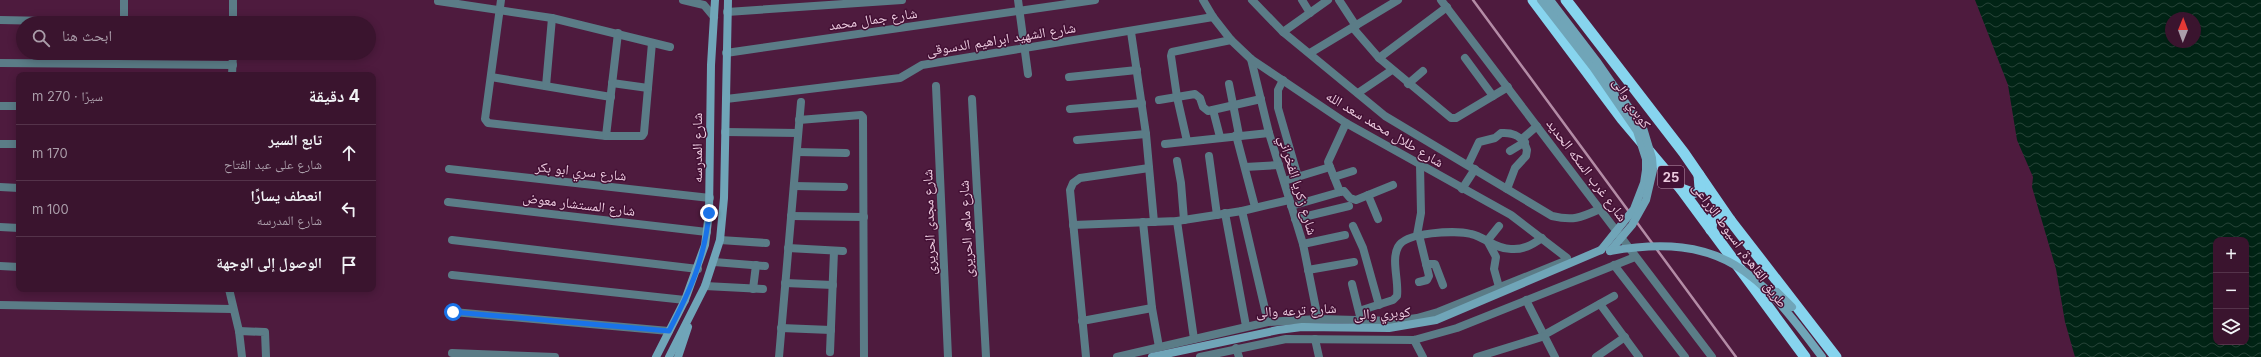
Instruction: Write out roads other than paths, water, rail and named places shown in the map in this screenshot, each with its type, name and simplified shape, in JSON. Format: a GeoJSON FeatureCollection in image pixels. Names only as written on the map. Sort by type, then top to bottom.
{"type":"FeatureCollection","features":[{"type":"Feature","properties":{"kind":"highway","name":"طريق القاهرة, اسيوط الزراعى"},"geometry":{"type":"LineString","coordinates":[[1533,0],[1622,119],[1681,189],[1805,357]]}},
{"type":"Feature","properties":{"kind":"highway","name":"طريق القاهرة, اسيوط الزراعى"},"geometry":{"type":"LineString","coordinates":[[1566,0],[1699,173],[1730,220],[1836,357]]}},
{"type":"Feature","properties":{"kind":"highway"},"geometry":{"type":"LineString","coordinates":[[1681,189],[1692,193],[1698,191],[1700,188],[1699,173]]}},
{"type":"Feature","properties":{"kind":"highway"},"geometry":{"type":"LineString","coordinates":[[1711,230],[1712,218],[1717,213],[1730,220]]}},
{"type":"Feature","properties":{"kind":"main road","name":"شارع المدرسه"},"geometry":{"type":"LineString","coordinates":[[656,357],[685,300],[698,269],[707,232],[710,198],[711,65],[715,0]]}},
{"type":"Feature","properties":{"kind":"main road","name":"شارع المدرسه"},"geometry":{"type":"LineString","coordinates":[[669,357],[705,286],[720,240],[723,214],[728,0]]}},
{"type":"Feature","properties":{"kind":"main road","name":"كوبري والى"},"geometry":{"type":"LineString","coordinates":[[1541,0],[1593,67],[1637,131],[1646,159],[1646,170],[1637,204],[1606,251]]}},
{"type":"Feature","properties":{"kind":"main road","name":"كوبري والى"},"geometry":{"type":"LineString","coordinates":[[1550,0],[1598,63],[1643,128],[1652,158],[1653,170],[1646,200],[1632,225],[1606,251]]}},
{"type":"Feature","properties":{"kind":"main road"},"geometry":{"type":"LineString","coordinates":[[709,213],[723,214]]}},
{"type":"Feature","properties":{"kind":"main road","name":"كوبري والى"},"geometry":{"type":"LineString","coordinates":[[1164,357],[1278,331],[1302,328],[1390,329],[1431,322],[1606,251],[1642,241],[1689,243],[1737,260],[1764,280],[1792,307],[1830,357]]}},
{"type":"Feature","properties":{"kind":"main road","name":"كوبري والى"},"geometry":{"type":"LineString","coordinates":[[1152,357],[1278,330],[1302,327],[1390,328],[1421,323],[1459,311],[1606,251],[1642,245],[1688,247],[1735,264],[1761,283],[1788,311],[1822,357]]}},
{"type":"Feature","properties":{"kind":"main road"},"geometry":{"type":"LineString","coordinates":[[678,357],[686,338],[689,319]]}},
{"type":"Feature","properties":{"kind":"street"},"geometry":{"type":"LineString","coordinates":[[124,0],[124,16]]}},
{"type":"Feature","properties":{"kind":"street"},"geometry":{"type":"LineString","coordinates":[[233,0],[233,16]]}},
{"type":"Feature","properties":{"kind":"street"},"geometry":{"type":"LineString","coordinates":[[501,0],[485,119],[488,122],[606,136],[639,137],[644,133],[652,43]]}},
{"type":"Feature","properties":{"kind":"street"},"geometry":{"type":"LineString","coordinates":[[683,0],[704,5],[714,17]]}},
{"type":"Feature","properties":{"kind":"street"},"geometry":{"type":"LineString","coordinates":[[727,12],[902,0]]}},
{"type":"Feature","properties":{"kind":"street"},"geometry":{"type":"LineString","coordinates":[[1018,0],[1028,74]]}},
{"type":"Feature","properties":{"kind":"street","name":"شارع جمال محمد"},"geometry":{"type":"LineString","coordinates":[[726,53],[1020,12],[1051,4],[1095,0]]}},
{"type":"Feature","properties":{"kind":"street","name":"شارع طلال محمد سعد الله"},"geometry":{"type":"LineString","coordinates":[[1203,0],[1212,17],[1231,40],[1251,59],[1346,123],[1462,190],[1512,215],[1566,256],[1565,261]]}},
{"type":"Feature","properties":{"kind":"street","name":"شارع طلال محمد سعد الله"},"geometry":{"type":"LineString","coordinates":[[1252,0],[1283,32],[1385,116],[1552,216],[1565,219],[1579,219],[1600,209]]}},
{"type":"Feature","properties":{"kind":"street"},"geometry":{"type":"LineString","coordinates":[[1302,0],[1310,12]]}},
{"type":"Feature","properties":{"kind":"street"},"geometry":{"type":"LineString","coordinates":[[1283,32],[1328,0]]}},
{"type":"Feature","properties":{"kind":"street"},"geometry":{"type":"LineString","coordinates":[[1339,0],[1355,27],[1379,58],[1408,84],[1451,118],[1456,118],[1463,123]]}},
{"type":"Feature","properties":{"kind":"street"},"geometry":{"type":"LineString","coordinates":[[1310,53],[1355,27],[1387,3],[1398,0]]}},
{"type":"Feature","properties":{"kind":"street","name":"شارع غرب السكه الحديد"},"geometry":{"type":"LineString","coordinates":[[1441,0],[1712,357]]}},
{"type":"Feature","properties":{"kind":"street"},"geometry":{"type":"LineString","coordinates":[[438,1],[552,18],[670,47]]}},
{"type":"Feature","properties":{"kind":"street"},"geometry":{"type":"LineString","coordinates":[[1379,58],[1447,7]]}},
{"type":"Feature","properties":{"kind":"street","name":"شارع الشهيد ابراهيم الدسوقى"},"geometry":{"type":"LineString","coordinates":[[726,99],[900,78],[922,65],[1131,32],[1212,17]]}},
{"type":"Feature","properties":{"kind":"street"},"geometry":{"type":"LineString","coordinates":[[546,86],[552,18]]}},
{"type":"Feature","properties":{"kind":"street"},"geometry":{"type":"LineString","coordinates":[[0,20],[16,20]]}},
{"type":"Feature","properties":{"kind":"street"},"geometry":{"type":"LineString","coordinates":[[1131,32],[1146,134],[1154,222]]}},
{"type":"Feature","properties":{"kind":"street"},"geometry":{"type":"LineString","coordinates":[[606,136],[618,33]]}},
{"type":"Feature","properties":{"kind":"street"},"geometry":{"type":"LineString","coordinates":[[1187,141],[1177,97],[1171,56],[1172,52],[1231,40]]}},
{"type":"Feature","properties":{"kind":"street"},"geometry":{"type":"LineString","coordinates":[[1465,58],[1493,96]]}},
{"type":"Feature","properties":{"kind":"street","name":"شارع زكريا الفخراني"},"geometry":{"type":"LineString","coordinates":[[1251,59],[1269,133],[1303,244],[1318,319]]}},
{"type":"Feature","properties":{"kind":"street"},"geometry":{"type":"LineString","coordinates":[[232,72],[233,60]]}},
{"type":"Feature","properties":{"kind":"street"},"geometry":{"type":"LineString","coordinates":[[0,63],[233,64]]}},
{"type":"Feature","properties":{"kind":"street"},"geometry":{"type":"LineString","coordinates":[[1069,77],[1137,70]]}},
{"type":"Feature","properties":{"kind":"street"},"geometry":{"type":"LineString","coordinates":[[1358,93],[1392,70]]}},
{"type":"Feature","properties":{"kind":"street"},"geometry":{"type":"LineString","coordinates":[[1408,84],[1423,71]]}},
{"type":"Feature","properties":{"kind":"street"},"geometry":{"type":"LineString","coordinates":[[491,77],[611,98]]}},
{"type":"Feature","properties":{"kind":"street"},"geometry":{"type":"LineString","coordinates":[[1283,80],[1278,90],[1278,108],[1298,177]]}},
{"type":"Feature","properties":{"kind":"street"},"geometry":{"type":"LineString","coordinates":[[612,83],[648,88]]}},
{"type":"Feature","properties":{"kind":"street"},"geometry":{"type":"LineString","coordinates":[[1229,84],[1234,105],[1237,135],[1255,208]]}},
{"type":"Feature","properties":{"kind":"street","name":"شارع مجدى الحريرى"},"geometry":{"type":"LineString","coordinates":[[936,86],[948,357]]}},
{"type":"Feature","properties":{"kind":"street"},"geometry":{"type":"LineString","coordinates":[[1456,118],[1508,87]]}},
{"type":"Feature","properties":{"kind":"street"},"geometry":{"type":"LineString","coordinates":[[1159,100],[1195,94],[1200,98],[1205,109],[1213,110],[1261,99]]}},
{"type":"Feature","properties":{"kind":"street","name":"شارع ماهر الحريرى"},"geometry":{"type":"LineString","coordinates":[[972,99],[986,357]]}},
{"type":"Feature","properties":{"kind":"street"},"geometry":{"type":"LineString","coordinates":[[779,357],[801,102]]}},
{"type":"Feature","properties":{"kind":"street"},"geometry":{"type":"LineString","coordinates":[[1070,109],[1142,103]]}},
{"type":"Feature","properties":{"kind":"street"},"geometry":{"type":"LineString","coordinates":[[0,106],[16,106]]}},
{"type":"Feature","properties":{"kind":"street"},"geometry":{"type":"LineString","coordinates":[[1213,110],[1220,137]]}},
{"type":"Feature","properties":{"kind":"street"},"geometry":{"type":"LineString","coordinates":[[799,120],[861,115],[864,120],[864,357]]}},
{"type":"Feature","properties":{"kind":"street"},"geometry":{"type":"LineString","coordinates":[[1340,192],[1330,167],[1329,159],[1346,123]]}},
{"type":"Feature","properties":{"kind":"street"},"geometry":{"type":"LineString","coordinates":[[1510,151],[1538,126]]}},
{"type":"Feature","properties":{"kind":"street"},"geometry":{"type":"LineString","coordinates":[[725,132],[798,133]]}},
{"type":"Feature","properties":{"kind":"street"},"geometry":{"type":"LineString","coordinates":[[1165,144],[1237,135],[1269,133]]}},
{"type":"Feature","properties":{"kind":"street"},"geometry":{"type":"LineString","coordinates":[[1462,190],[1479,142],[1485,139],[1495,138],[1505,133],[1514,134],[1524,140],[1527,150],[1526,156],[1515,168],[1507,189]]}},
{"type":"Feature","properties":{"kind":"street"},"geometry":{"type":"LineString","coordinates":[[1077,140],[1146,134]]}},
{"type":"Feature","properties":{"kind":"street"},"geometry":{"type":"LineString","coordinates":[[0,144],[16,144]]}},
{"type":"Feature","properties":{"kind":"street"},"geometry":{"type":"LineString","coordinates":[[797,152],[846,153]]}},
{"type":"Feature","properties":{"kind":"street"},"geometry":{"type":"LineString","coordinates":[[1210,156],[1221,214],[1246,326]]}},
{"type":"Feature","properties":{"kind":"street"},"geometry":{"type":"LineString","coordinates":[[1177,161],[1181,183],[1180,220],[1194,339]]}},
{"type":"Feature","properties":{"kind":"street"},"geometry":{"type":"LineString","coordinates":[[1244,167],[1279,165]]}},
{"type":"Feature","properties":{"kind":"street"},"geometry":{"type":"LineString","coordinates":[[1419,282],[1429,278],[1418,235],[1421,212],[1420,165]]}},
{"type":"Feature","properties":{"kind":"street"},"geometry":{"type":"LineString","coordinates":[[1284,181],[1330,167]]}},
{"type":"Feature","properties":{"kind":"street"},"geometry":{"type":"LineString","coordinates":[[1086,357],[1070,190],[1073,183],[1080,178],[1149,168]]}},
{"type":"Feature","properties":{"kind":"street","name":"شارع سري ابو بكر"},"geometry":{"type":"LineString","coordinates":[[449,169],[710,198]]}},
{"type":"Feature","properties":{"kind":"street"},"geometry":{"type":"LineString","coordinates":[[1334,177],[1353,171]]}},
{"type":"Feature","properties":{"kind":"street"},"geometry":{"type":"LineString","coordinates":[[1073,225],[1180,220],[1290,203],[1340,192],[1348,193],[1353,200],[1393,185]]}},
{"type":"Feature","properties":{"kind":"street"},"geometry":{"type":"LineString","coordinates":[[794,186],[844,187]]}},
{"type":"Feature","properties":{"kind":"street"},"geometry":{"type":"LineString","coordinates":[[0,187],[16,188]]}},
{"type":"Feature","properties":{"kind":"street"},"geometry":{"type":"LineString","coordinates":[[1368,195],[1378,219]]}},
{"type":"Feature","properties":{"kind":"street","name":"شارع المستشار معوض"},"geometry":{"type":"LineString","coordinates":[[448,202],[707,232]]}},
{"type":"Feature","properties":{"kind":"street"},"geometry":{"type":"LineString","coordinates":[[1295,219],[1349,206]]}},
{"type":"Feature","properties":{"kind":"street"},"geometry":{"type":"LineString","coordinates":[[1242,211],[1268,322]]}},
{"type":"Feature","properties":{"kind":"street"},"geometry":{"type":"LineString","coordinates":[[791,216],[864,218]]}},
{"type":"Feature","properties":{"kind":"street"},"geometry":{"type":"LineString","coordinates":[[1143,222],[1152,308],[1159,347]]}},
{"type":"Feature","properties":{"kind":"street"},"geometry":{"type":"LineString","coordinates":[[1353,226],[1363,248],[1379,305]]}},
{"type":"Feature","properties":{"kind":"street"},"geometry":{"type":"LineString","coordinates":[[1488,242],[1499,226]]}},
{"type":"Feature","properties":{"kind":"street"},"geometry":{"type":"LineString","coordinates":[[0,227],[16,228]]}},
{"type":"Feature","properties":{"kind":"street"},"geometry":{"type":"LineString","coordinates":[[1359,311],[1393,300],[1396,296],[1396,252],[1402,241],[1418,235],[1460,232],[1470,233],[1488,242],[1510,249],[1522,248],[1542,238]]}},
{"type":"Feature","properties":{"kind":"street"},"geometry":{"type":"LineString","coordinates":[[1303,244],[1345,235]]}},
{"type":"Feature","properties":{"kind":"street"},"geometry":{"type":"LineString","coordinates":[[452,240],[698,269]]}},
{"type":"Feature","properties":{"kind":"street"},"geometry":{"type":"LineString","coordinates":[[720,240],[766,243]]}},
{"type":"Feature","properties":{"kind":"street"},"geometry":{"type":"LineString","coordinates":[[1488,242],[1496,257],[1494,269],[1499,288]]}},
{"type":"Feature","properties":{"kind":"street"},"geometry":{"type":"LineString","coordinates":[[788,248],[839,251],[833,286],[830,352]]}},
{"type":"Feature","properties":{"kind":"street","name":"شارع ترعه والى"},"geometry":{"type":"LineString","coordinates":[[1200,357],[1236,348],[1286,339],[1414,340],[1457,328],[1635,257]]}},
{"type":"Feature","properties":{"kind":"street","name":"شارع ترعه والى"},"geometry":{"type":"LineString","coordinates":[[1118,357],[1268,322],[1318,319],[1396,322],[1417,318],[1438,312],[1565,261]]}},
{"type":"Feature","properties":{"kind":"street"},"geometry":{"type":"LineString","coordinates":[[714,262],[765,266]]}},
{"type":"Feature","properties":{"kind":"street"},"geometry":{"type":"LineString","coordinates":[[1308,270],[1354,262]]}},
{"type":"Feature","properties":{"kind":"street"},"geometry":{"type":"LineString","coordinates":[[1426,264],[1435,264],[1443,285]]}},
{"type":"Feature","properties":{"kind":"street"},"geometry":{"type":"LineString","coordinates":[[753,289],[756,265]]}},
{"type":"Feature","properties":{"kind":"street"},"geometry":{"type":"LineString","coordinates":[[1614,265],[1685,357]]}},
{"type":"Feature","properties":{"kind":"street"},"geometry":{"type":"LineString","coordinates":[[0,266],[16,267]]}},
{"type":"Feature","properties":{"kind":"street"},"geometry":{"type":"LineString","coordinates":[[452,275],[685,300]]}},
{"type":"Feature","properties":{"kind":"street"},"geometry":{"type":"LineString","coordinates":[[785,283],[833,286]]}},
{"type":"Feature","properties":{"kind":"street"},"geometry":{"type":"LineString","coordinates":[[1352,284],[1361,320]]}},
{"type":"Feature","properties":{"kind":"street"},"geometry":{"type":"LineString","coordinates":[[705,286],[763,289]]}},
{"type":"Feature","properties":{"kind":"street"},"geometry":{"type":"LineString","coordinates":[[229,292],[232,308],[239,331],[242,357]]}},
{"type":"Feature","properties":{"kind":"street"},"geometry":{"type":"LineString","coordinates":[[1477,357],[1545,335],[1614,296]]}},
{"type":"Feature","properties":{"kind":"street"},"geometry":{"type":"LineString","coordinates":[[1526,300],[1555,357]]}},
{"type":"Feature","properties":{"kind":"street"},"geometry":{"type":"LineString","coordinates":[[1600,304],[1639,357]]}},
{"type":"Feature","properties":{"kind":"street"},"geometry":{"type":"LineString","coordinates":[[0,305],[232,308]]}},
{"type":"Feature","properties":{"kind":"street"},"geometry":{"type":"LineString","coordinates":[[1082,322],[1152,308]]}},
{"type":"Feature","properties":{"kind":"street"},"geometry":{"type":"LineString","coordinates":[[453,312],[669,331]]}},
{"type":"Feature","properties":{"kind":"street"},"geometry":{"type":"LineString","coordinates":[[781,328],[831,330]]}},
{"type":"Feature","properties":{"kind":"street"},"geometry":{"type":"LineString","coordinates":[[239,331],[265,332],[266,357]]}},
{"type":"Feature","properties":{"kind":"street"},"geometry":{"type":"LineString","coordinates":[[1596,357],[1625,337]]}},
{"type":"Feature","properties":{"kind":"street"},"geometry":{"type":"LineString","coordinates":[[1315,339],[1319,357]]}},
{"type":"Feature","properties":{"kind":"street"},"geometry":{"type":"LineString","coordinates":[[1414,340],[1423,357]]}},
{"type":"Feature","properties":{"kind":"street"},"geometry":{"type":"LineString","coordinates":[[1236,348],[1239,357]]}},
{"type":"Feature","properties":{"kind":"street"},"geometry":{"type":"LineString","coordinates":[[452,353],[555,357]]}},
{"type":"Feature","properties":{"kind":"water"},"geometry":{"type":"Polygon","coordinates":[[[1975,0],[2261,0],[2261,357],[2075,357],[2065,322],[2056,269],[2032,187],[2033,177],[2017,140],[2008,85],[1975,0]]]}},
{"type":"Feature","properties":{"kind":"railway"},"geometry":{"type":"LineString","coordinates":[[1473,0],[1736,357]]}}]}
